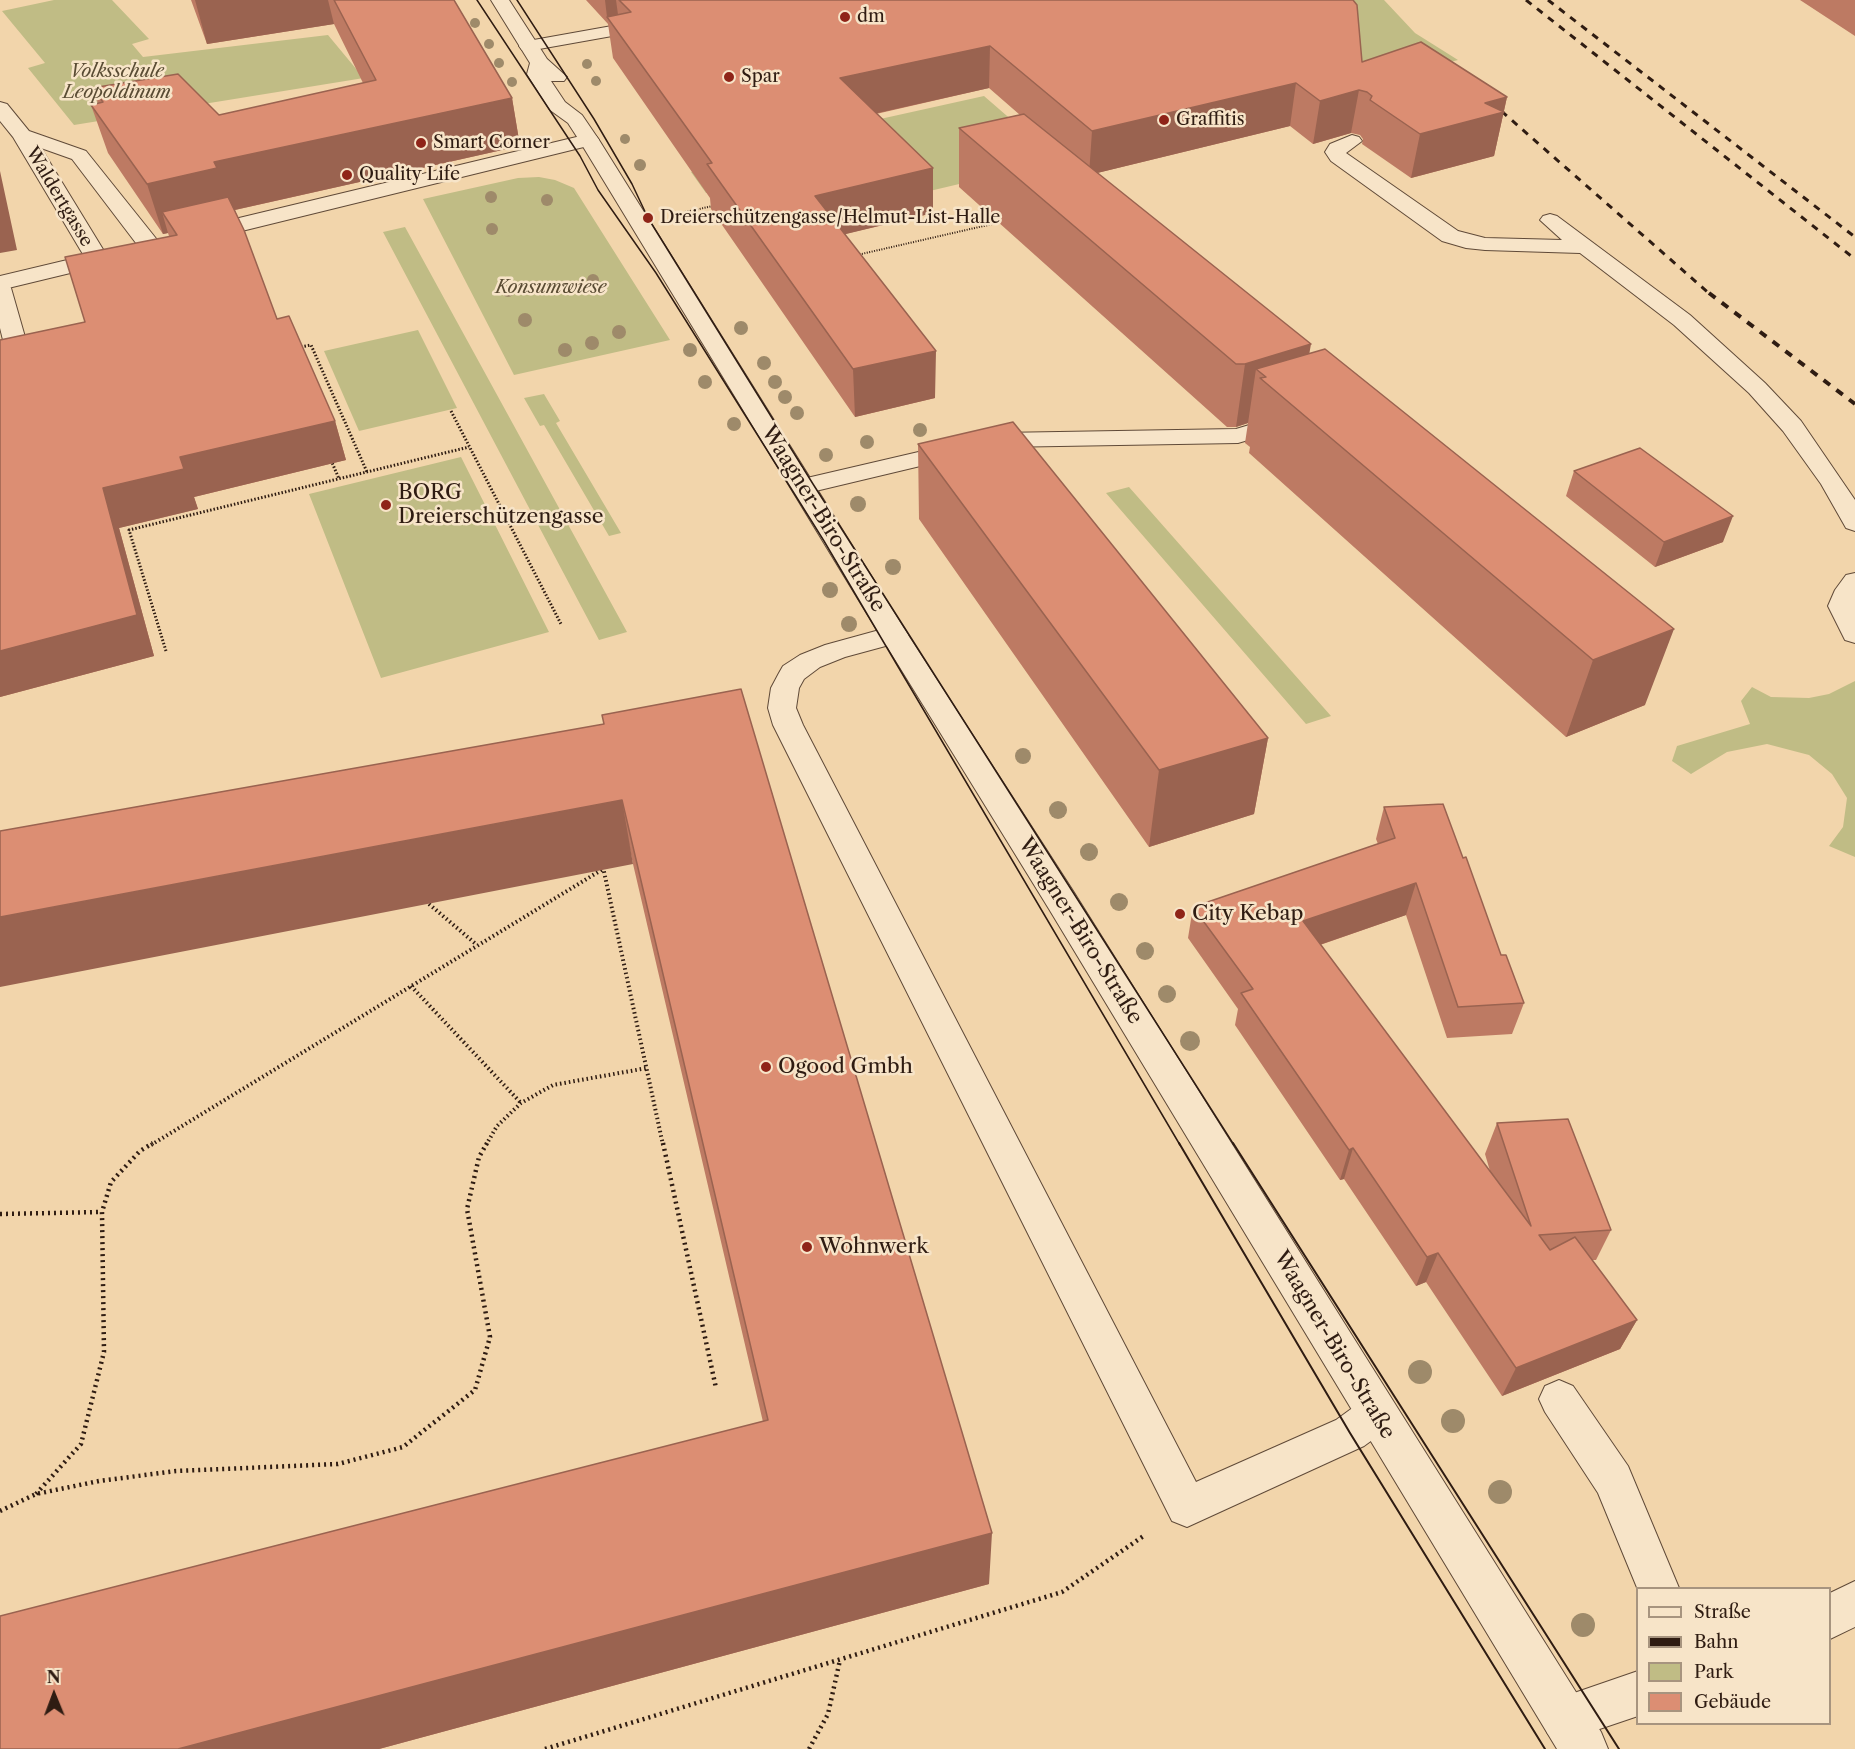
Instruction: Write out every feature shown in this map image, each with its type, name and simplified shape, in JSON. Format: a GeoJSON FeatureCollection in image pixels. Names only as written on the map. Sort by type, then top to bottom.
{"type":"FeatureCollection","features":[{"type":"Feature","properties":{"kind":"street","name":"Waagner-Biro-Straße"},"geometry":{"type":"LineString","coordinates":[[500,0],[540,63],[537,74],[557,106],[572,116],[588,140],[1061,900],[1574,1733]]}},
{"type":"Feature","properties":{"kind":"street","name":"Waldertgasse"},"geometry":{"type":"LineString","coordinates":[[0,108],[22,135],[97,259]]}},
{"type":"Feature","properties":{"kind":"street","name":"Waldertgasse"},"geometry":{"type":"LineString","coordinates":[[22,135],[79,155],[150,246]]}},
{"type":"Feature","properties":{"kind":"street"},"geometry":{"type":"LineString","coordinates":[[0,283],[588,140]]}},
{"type":"Feature","properties":{"kind":"lane"},"geometry":{"type":"LineString","coordinates":[[528,45],[664,22]]}},
{"type":"Feature","properties":{"kind":"lane"},"geometry":{"type":"LineString","coordinates":[[1352,141],[1336,148],[1338,158],[1450,236],[1466,242],[1485,244],[1585,247]]}},
{"type":"Feature","properties":{"kind":"lane"},"geometry":{"type":"LineString","coordinates":[[1550,220],[1682,320],[1757,388],[1792,426],[1833,484],[1855,523]]}},
{"type":"Feature","properties":{"kind":"lane"},"geometry":{"type":"LineString","coordinates":[[0,288],[16,344],[0,348]]}},
{"type":"Feature","properties":{"kind":"lane"},"geometry":{"type":"LineString","coordinates":[[803,486],[1000,440],[1238,436],[1303,416]]}},
{"type":"Feature","properties":{"kind":"lane"},"geometry":{"type":"LineString","coordinates":[[1855,581],[1848,590],[1842,606],[1855,634]]}},
{"type":"Feature","properties":{"kind":"lane"},"geometry":{"type":"LineString","coordinates":[[894,635],[835,651],[810,661],[793,673],[785,687],[782,708],[795,741],[1187,1507],[1323,1446],[1350,1432],[1376,1414]]}},
{"type":"Feature","properties":{"kind":"lane"},"geometry":{"type":"LineString","coordinates":[[1559,1399],[1613,1480],[1658,1587]]}},
{"type":"Feature","properties":{"kind":"lane"},"geometry":{"type":"LineString","coordinates":[[1831,1616],[1855,1603]]}},
{"type":"Feature","properties":{"kind":"lane"},"geometry":{"type":"LineString","coordinates":[[1574,1733],[1636,1694]]}},
{"type":"Feature","properties":{"kind":"path"},"geometry":{"type":"LineString","coordinates":[[685,212],[718,206]]}},
{"type":"Feature","properties":{"kind":"path"},"geometry":{"type":"LineString","coordinates":[[853,256],[1005,221]]}},
{"type":"Feature","properties":{"kind":"path"},"geometry":{"type":"LineString","coordinates":[[300,348],[311,345],[367,472]]}},
{"type":"Feature","properties":{"kind":"path"},"geometry":{"type":"LineString","coordinates":[[451,411],[561,624]]}},
{"type":"Feature","properties":{"kind":"path"},"geometry":{"type":"LineString","coordinates":[[166,651],[129,530],[469,447]]}},
{"type":"Feature","properties":{"kind":"path"},"geometry":{"type":"LineString","coordinates":[[327,453],[339,479]]}},
{"type":"Feature","properties":{"kind":"path"},"geometry":{"type":"LineString","coordinates":[[601,858],[716,1388]]}},
{"type":"Feature","properties":{"kind":"path"},"geometry":{"type":"LineString","coordinates":[[36,1494],[81,1444],[104,1352],[102,1212],[111,1182],[140,1152],[603,869]]}},
{"type":"Feature","properties":{"kind":"path"},"geometry":{"type":"LineString","coordinates":[[429,904],[477,945]]}},
{"type":"Feature","properties":{"kind":"path"},"geometry":{"type":"LineString","coordinates":[[411,986],[521,1103]]}},
{"type":"Feature","properties":{"kind":"path"},"geometry":{"type":"LineString","coordinates":[[0,1511],[36,1494],[99,1481],[176,1471],[338,1464],[403,1447],[475,1390],[490,1337],[467,1209],[479,1157],[497,1126],[521,1103],[553,1085],[647,1068]]}},
{"type":"Feature","properties":{"kind":"path"},"geometry":{"type":"LineString","coordinates":[[0,1214],[102,1212]]}},
{"type":"Feature","properties":{"kind":"path"},"geometry":{"type":"LineString","coordinates":[[545,1749],[1062,1592],[1187,1507]]}},
{"type":"Feature","properties":{"kind":"path"},"geometry":{"type":"LineString","coordinates":[[809,1749],[828,1714],[840,1659]]}},
{"type":"Feature","properties":{"kind":"green space","name":"Volksschule Leopoldinum"},"geometry":{"type":"Polygon","coordinates":[[[54,0],[112,0],[149,39],[132,44],[143,57],[328,35],[357,70],[367,69],[370,77],[74,125],[28,68],[45,63],[2,11],[54,0]]]}},
{"type":"Feature","properties":{"kind":"green space"},"geometry":{"type":"Polygon","coordinates":[[[1316,0],[1384,0],[1415,33],[1458,60],[1200,127],[917,194],[706,193],[691,172],[837,142],[826,131],[984,96],[1029,135],[1316,0]]]}},
{"type":"Feature","properties":{"kind":"green space","name":"Konsumwiese"},"geometry":{"type":"Polygon","coordinates":[[[539,177],[555,180],[574,188],[670,340],[514,375],[423,199],[518,178],[539,177]]]}},
{"type":"Feature","properties":{"kind":"green space"},"geometry":{"type":"Polygon","coordinates":[[[405,227],[627,632],[599,640],[383,232],[405,227]]]}},
{"type":"Feature","properties":{"kind":"green space"},"geometry":{"type":"Polygon","coordinates":[[[418,330],[457,408],[359,431],[324,351],[418,330]]]}},
{"type":"Feature","properties":{"kind":"green space"},"geometry":{"type":"Polygon","coordinates":[[[544,394],[560,421],[556,423],[621,533],[609,536],[544,425],[540,426],[524,398],[544,394]]]}},
{"type":"Feature","properties":{"kind":"green space"},"geometry":{"type":"Polygon","coordinates":[[[461,457],[549,632],[381,678],[309,494],[461,457]]]}},
{"type":"Feature","properties":{"kind":"green space"},"geometry":{"type":"Polygon","coordinates":[[[1129,487],[1331,716],[1306,724],[1106,493],[1129,487]]]}},
{"type":"Feature","properties":{"kind":"green space"},"geometry":{"type":"Polygon","coordinates":[[[1855,681],[1855,857],[1829,846],[1843,827],[1847,798],[1832,774],[1809,755],[1767,744],[1727,752],[1691,774],[1672,761],[1677,746],[1750,724],[1741,701],[1752,687],[1771,697],[1809,698],[1829,694],[1855,681]]]}},
{"type":"Feature","properties":{"kind":"building"},"geometry":{"type":"Polygon","coordinates":[[[334,0],[454,0],[512,98],[214,162],[217,168],[147,184],[91,105],[103,102],[92,88],[178,74],[219,115],[376,80],[334,0]]]}},
{"type":"Feature","properties":{"kind":"building"},"geometry":{"type":"Polygon","coordinates":[[[619,0],[1353,0],[1357,5],[1362,62],[1421,42],[1507,97],[1485,103],[1504,112],[1420,134],[1370,100],[1372,96],[1367,92],[1359,90],[1320,101],[1296,83],[1092,131],[990,46],[840,78],[933,168],[815,196],[936,351],[853,369],[707,164],[712,163],[607,17],[631,12],[619,0]]]}},
{"type":"Feature","properties":{"kind":"building"},"geometry":{"type":"Polygon","coordinates":[[[1024,114],[1311,344],[1245,364],[1236,364],[959,128],[1024,114]]]}},
{"type":"Feature","properties":{"kind":"building"},"geometry":{"type":"Polygon","coordinates":[[[228,197],[244,230],[277,319],[289,316],[335,421],[180,457],[184,469],[103,488],[137,615],[0,651],[0,340],[85,322],[65,257],[177,235],[162,212],[228,197]]]}},
{"type":"Feature","properties":{"kind":"building"},"geometry":{"type":"Polygon","coordinates":[[[1325,349],[1674,629],[1593,660],[1260,378],[1266,377],[1256,369],[1325,349]]]}},
{"type":"Feature","properties":{"kind":"building"},"geometry":{"type":"Polygon","coordinates":[[[1013,422],[1268,738],[1159,770],[918,444],[1013,422]]]}},
{"type":"Feature","properties":{"kind":"building"},"geometry":{"type":"Polygon","coordinates":[[[1640,448],[1733,516],[1664,542],[1574,471],[1640,448]]]}},
{"type":"Feature","properties":{"kind":"building","name":"Wohnwerk"},"geometry":{"type":"Polygon","coordinates":[[[741,689],[992,1533],[178,1749],[0,1749],[0,1616],[768,1420],[622,800],[0,917],[0,831],[604,724],[602,715],[741,689]]]}},
{"type":"Feature","properties":{"kind":"building"},"geometry":{"type":"Polygon","coordinates":[[[1443,804],[1463,858],[1466,857],[1501,955],[1506,955],[1524,1003],[1458,1007],[1416,883],[1303,921],[1531,1226],[1497,1123],[1568,1119],[1611,1230],[1539,1235],[1550,1250],[1575,1237],[1637,1320],[1516,1368],[1438,1253],[1427,1257],[1353,1148],[1349,1150],[1241,993],[1253,989],[1193,907],[1395,838],[1384,807],[1443,804]]]}},
{"type":"Feature","properties":{"kind":"tram line"},"geometry":{"type":"LineString","coordinates":[[477,0],[580,156],[598,190],[656,273],[824,541],[1180,1145]]}},
{"type":"Feature","properties":{"kind":"tram line"},"geometry":{"type":"LineString","coordinates":[[517,0],[594,119],[632,184],[648,218],[813,484],[1234,1145]]}},
{"type":"Feature","properties":{"kind":"tram line"},"geometry":{"type":"LineString","coordinates":[[1179,1143],[1350,1433],[1545,1749]]}},
{"type":"Feature","properties":{"kind":"tram line"},"geometry":{"type":"LineString","coordinates":[[1233,1143],[1619,1749]]}},
{"type":"Feature","properties":{"kind":"railway"},"geometry":{"type":"LineString","coordinates":[[1526,0],[1855,259]]}},
{"type":"Feature","properties":{"kind":"railway"},"geometry":{"type":"LineString","coordinates":[[1548,0],[1855,237]]}},
{"type":"Feature","properties":{"kind":"railway"},"geometry":{"type":"LineString","coordinates":[[1491,102],[1711,295]]}},
{"type":"Feature","properties":{"kind":"railway"},"geometry":{"type":"LineString","coordinates":[[1709,293],[1855,404]]}},
{"type":"Feature","properties":{"kind":"place","name":"dm"},"geometry":{"type":"Point","coordinates":[845,17]}},
{"type":"Feature","properties":{"kind":"place","name":"Spar"},"geometry":{"type":"Point","coordinates":[729,77]}},
{"type":"Feature","properties":{"kind":"place","name":"Graffitis"},"geometry":{"type":"Point","coordinates":[1164,120]}},
{"type":"Feature","properties":{"kind":"place","name":"Smart Corner"},"geometry":{"type":"Point","coordinates":[421,143]}},
{"type":"Feature","properties":{"kind":"place","name":"Quality Life"},"geometry":{"type":"Point","coordinates":[347,175]}},
{"type":"Feature","properties":{"kind":"place","name":"Dreierschützengasse/Helmut-List-Halle"},"geometry":{"type":"Point","coordinates":[648,218]}},
{"type":"Feature","properties":{"kind":"place","name":"BORG Dreierschützengasse"},"geometry":{"type":"Point","coordinates":[386,505]}},
{"type":"Feature","properties":{"kind":"place","name":"City Kebap"},"geometry":{"type":"Point","coordinates":[1180,914]}},
{"type":"Feature","properties":{"kind":"place","name":"Ogood Gmbh"},"geometry":{"type":"Point","coordinates":[766,1067]}},
{"type":"Feature","properties":{"kind":"place","name":"Wohnwerk"},"geometry":{"type":"Point","coordinates":[807,1247]}}]}
